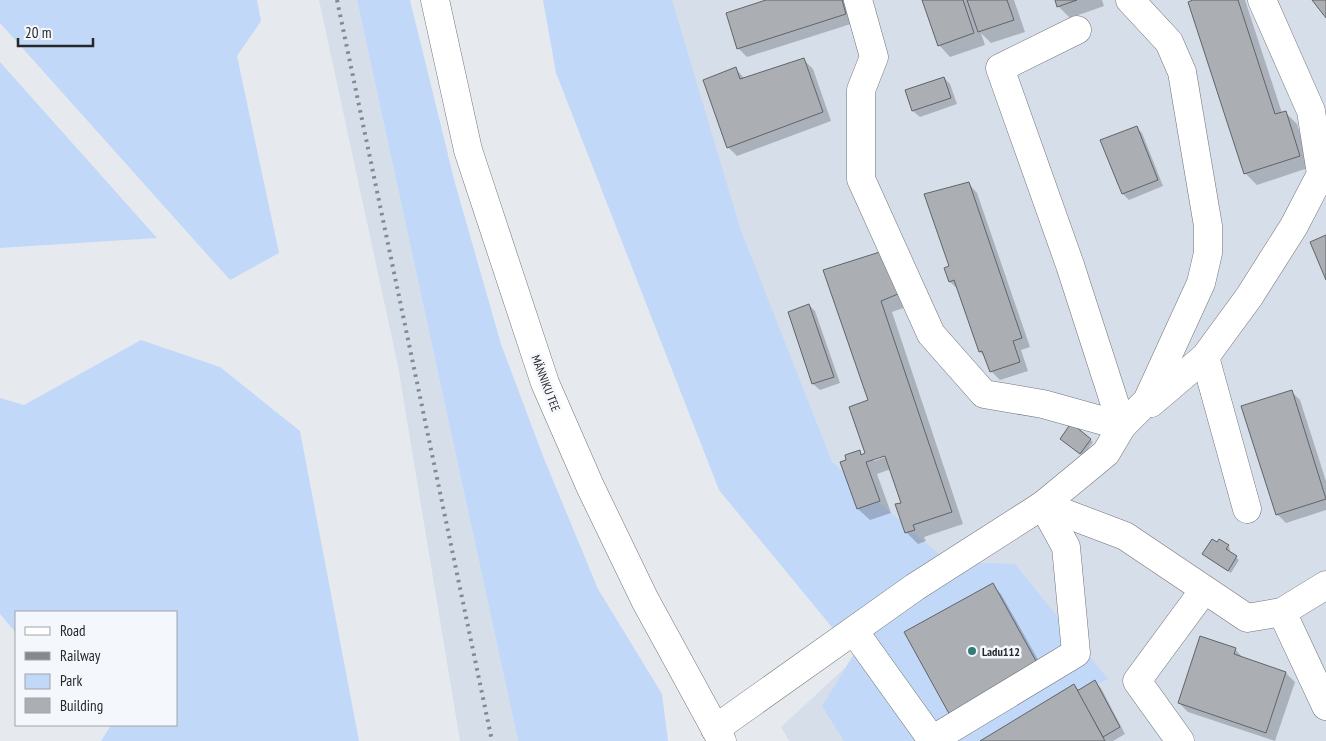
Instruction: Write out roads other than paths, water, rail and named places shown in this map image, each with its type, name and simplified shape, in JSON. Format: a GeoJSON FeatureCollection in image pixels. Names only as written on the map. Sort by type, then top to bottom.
{"type":"FeatureCollection","features":[{"type":"Feature","properties":{"kind":"street","name":"MÄNNIKU TEE"},"geometry":{"type":"LineString","coordinates":[[435,0],[468,150],[545,383],[590,486],[652,615],[718,735]]}},
{"type":"Feature","properties":{"kind":"street"},"geometry":{"type":"LineString","coordinates":[[858,0],[874,57],[861,90],[860,180],[932,334],[984,394],[1044,404],[1122,426]]}},
{"type":"Feature","properties":{"kind":"street"},"geometry":{"type":"LineString","coordinates":[[718,735],[915,587],[1043,505],[1106,453],[1122,426],[1147,401],[1201,283],[1208,253],[1208,226],[1182,72],[1169,42],[1130,0]]}},
{"type":"Feature","properties":{"kind":"street"},"geometry":{"type":"LineString","coordinates":[[1122,426],[1205,357],[1249,296],[1294,226],[1324,174],[1311,111],[1262,0]]}},
{"type":"Feature","properties":{"kind":"street"},"geometry":{"type":"LineString","coordinates":[[1077,30],[1000,68],[1070,265],[1122,426]]}},
{"type":"Feature","properties":{"kind":"street"},"geometry":{"type":"LineString","coordinates":[[1205,357],[1247,509]]}},
{"type":"Feature","properties":{"kind":"street"},"geometry":{"type":"LineString","coordinates":[[854,631],[932,740],[1076,653],[1066,546],[1043,505]]}},
{"type":"Feature","properties":{"kind":"street"},"geometry":{"type":"LineString","coordinates":[[1043,505],[1126,536],[1246,618],[1282,612],[1326,585]]}},
{"type":"Feature","properties":{"kind":"street"},"geometry":{"type":"LineString","coordinates":[[1180,741],[1136,681],[1204,590]]}},
{"type":"Feature","properties":{"kind":"street"},"geometry":{"type":"LineString","coordinates":[[1282,612],[1326,706]]}},
{"type":"Feature","properties":{"kind":"railway"},"geometry":{"type":"LineString","coordinates":[[337,0],[492,741]]}},
{"type":"Feature","properties":{"kind":"place","name":"Ladu112"},"geometry":{"type":"Point","coordinates":[972,651]}}]}
